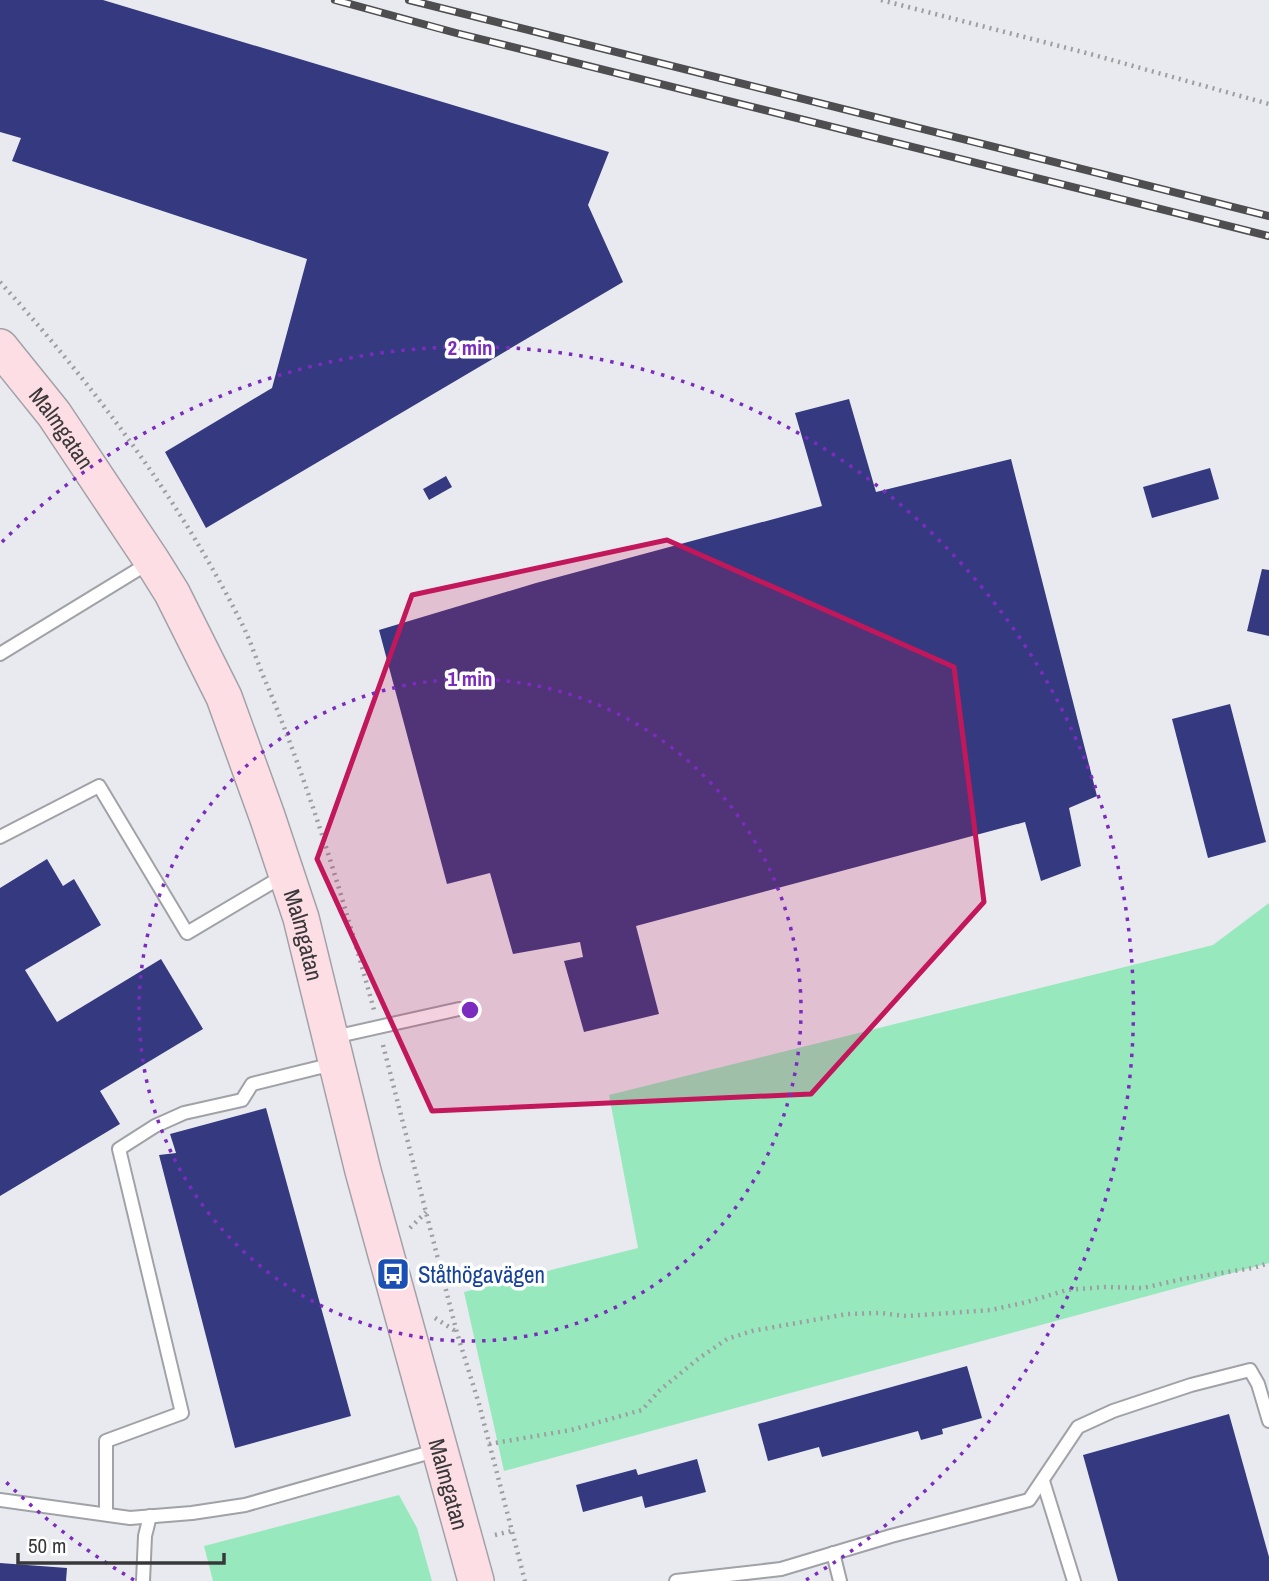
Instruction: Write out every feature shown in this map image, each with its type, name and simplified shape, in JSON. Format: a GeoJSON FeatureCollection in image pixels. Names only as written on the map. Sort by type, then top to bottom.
{"type":"FeatureCollection","features":[{"type":"Feature","properties":{"kind":"street","name":"Malmgatan"},"geometry":{"type":"LineString","coordinates":[[0,347],[54,414],[152,561],[172,593],[224,697],[301,918],[363,1171],[476,1581]]}},
{"type":"Feature","properties":{"kind":"lane"},"geometry":{"type":"LineString","coordinates":[[0,654],[152,561]]}},
{"type":"Feature","properties":{"kind":"lane"},"geometry":{"type":"LineString","coordinates":[[0,837],[99,786],[187,933],[286,874]]}},
{"type":"Feature","properties":{"kind":"lane"},"geometry":{"type":"LineString","coordinates":[[107,1514],[106,1441],[182,1413],[119,1149],[155,1126],[184,1113],[242,1100],[252,1084],[335,1050],[460,1009]]}},
{"type":"Feature","properties":{"kind":"lane"},"geometry":{"type":"LineString","coordinates":[[676,1581],[781,1569],[1029,1500],[1078,1427],[1113,1411],[1191,1385],[1250,1370],[1258,1384],[1269,1421]]}},
{"type":"Feature","properties":{"kind":"lane"},"geometry":{"type":"LineString","coordinates":[[0,1500],[130,1517],[192,1513],[245,1505],[439,1450]]}},
{"type":"Feature","properties":{"kind":"lane"},"geometry":{"type":"LineString","coordinates":[[1043,1480],[1074,1581]]}},
{"type":"Feature","properties":{"kind":"lane"},"geometry":{"type":"LineString","coordinates":[[143,1581],[145,1535],[150,1516]]}},
{"type":"Feature","properties":{"kind":"lane"},"geometry":{"type":"LineString","coordinates":[[834,1553],[840,1581]]}},
{"type":"Feature","properties":{"kind":"path"},"geometry":{"type":"LineString","coordinates":[[881,0],[1269,104]]}},
{"type":"Feature","properties":{"kind":"path"},"geometry":{"type":"LineString","coordinates":[[409,1229],[427,1212]]}},
{"type":"Feature","properties":{"kind":"path"},"geometry":{"type":"LineString","coordinates":[[525,1581],[489,1444],[571,1430],[642,1410],[660,1390],[727,1339],[752,1331],[824,1317],[880,1313],[906,1316],[991,1310],[1067,1290],[1143,1288],[1269,1263]]}},
{"type":"Feature","properties":{"kind":"path"},"geometry":{"type":"LineString","coordinates":[[433,1317],[457,1332]]}},
{"type":"Feature","properties":{"kind":"highlighted area"},"geometry":{"type":"Polygon","coordinates":[[[667,540],[954,667],[984,902],[811,1094],[432,1111],[317,859],[412,595],[667,540]]]}},
{"type":"Feature","properties":{"kind":"green space"},"geometry":{"type":"Polygon","coordinates":[[[1269,903],[1269,1263],[504,1471],[464,1292],[638,1248],[609,1095],[1213,945],[1269,903]]]}},
{"type":"Feature","properties":{"kind":"green space"},"geometry":{"type":"Polygon","coordinates":[[[399,1495],[417,1528],[432,1581],[213,1581],[204,1546],[399,1495]]]}},
{"type":"Feature","properties":{"kind":"building"},"geometry":{"type":"Polygon","coordinates":[[[0,0],[103,0],[609,152],[588,205],[623,282],[206,528],[165,452],[272,388],[307,259],[12,161],[21,138],[0,132],[0,0]]]}},
{"type":"Feature","properties":{"kind":"building"},"geometry":{"type":"Polygon","coordinates":[[[849,399],[876,492],[1011,459],[1097,796],[1069,808],[1081,866],[1041,881],[1025,822],[636,926],[659,1014],[584,1032],[564,961],[583,957],[580,942],[513,954],[490,873],[447,884],[379,630],[536,583],[822,506],[795,413],[849,399]]]}},
{"type":"Feature","properties":{"kind":"building"},"geometry":{"type":"Polygon","coordinates":[[[1210,468],[1219,499],[1152,518],[1143,487],[1210,468]]]}},
{"type":"Feature","properties":{"kind":"building"},"geometry":{"type":"Polygon","coordinates":[[[446,476],[452,487],[429,500],[423,489],[446,476]]]}},
{"type":"Feature","properties":{"kind":"building"},"geometry":{"type":"Polygon","coordinates":[[[1262,569],[1269,570],[1269,636],[1247,631],[1262,569]]]}},
{"type":"Feature","properties":{"kind":"building"},"geometry":{"type":"Polygon","coordinates":[[[1230,704],[1266,842],[1208,858],[1172,719],[1230,704]]]}},
{"type":"Feature","properties":{"kind":"building"},"geometry":{"type":"Polygon","coordinates":[[[47,859],[63,886],[74,879],[101,925],[25,970],[57,1022],[161,959],[203,1029],[100,1091],[120,1124],[0,1196],[0,888],[47,859]]]}},
{"type":"Feature","properties":{"kind":"building"},"geometry":{"type":"Polygon","coordinates":[[[266,1108],[351,1416],[235,1448],[159,1155],[176,1153],[170,1134],[266,1108]]]}},
{"type":"Feature","properties":{"kind":"building"},"geometry":{"type":"Polygon","coordinates":[[[967,1366],[982,1418],[942,1429],[943,1434],[921,1440],[918,1431],[822,1457],[819,1447],[768,1461],[758,1424],[967,1366]]]}},
{"type":"Feature","properties":{"kind":"building"},"geometry":{"type":"Polygon","coordinates":[[[1229,1414],[1269,1557],[1269,1581],[1118,1581],[1083,1455],[1229,1414]]]}},
{"type":"Feature","properties":{"kind":"building"},"geometry":{"type":"Polygon","coordinates":[[[697,1459],[706,1492],[645,1508],[642,1496],[583,1512],[576,1485],[636,1469],[638,1475],[697,1459]]]}},
{"type":"Feature","properties":{"kind":"building"},"geometry":{"type":"Polygon","coordinates":[[[0,1563],[67,1568],[66,1581],[0,1581],[0,1563]]]}},
{"type":"Feature","properties":{"kind":"railway"},"geometry":{"type":"LineString","coordinates":[[335,0],[456,33],[1269,236]]}},
{"type":"Feature","properties":{"kind":"railway"},"geometry":{"type":"LineString","coordinates":[[409,0],[1269,216]]}},
{"type":"Feature","properties":{"kind":"place","name":"Ståthögavägen"},"geometry":{"type":"Point","coordinates":[393,1274]}}]}
